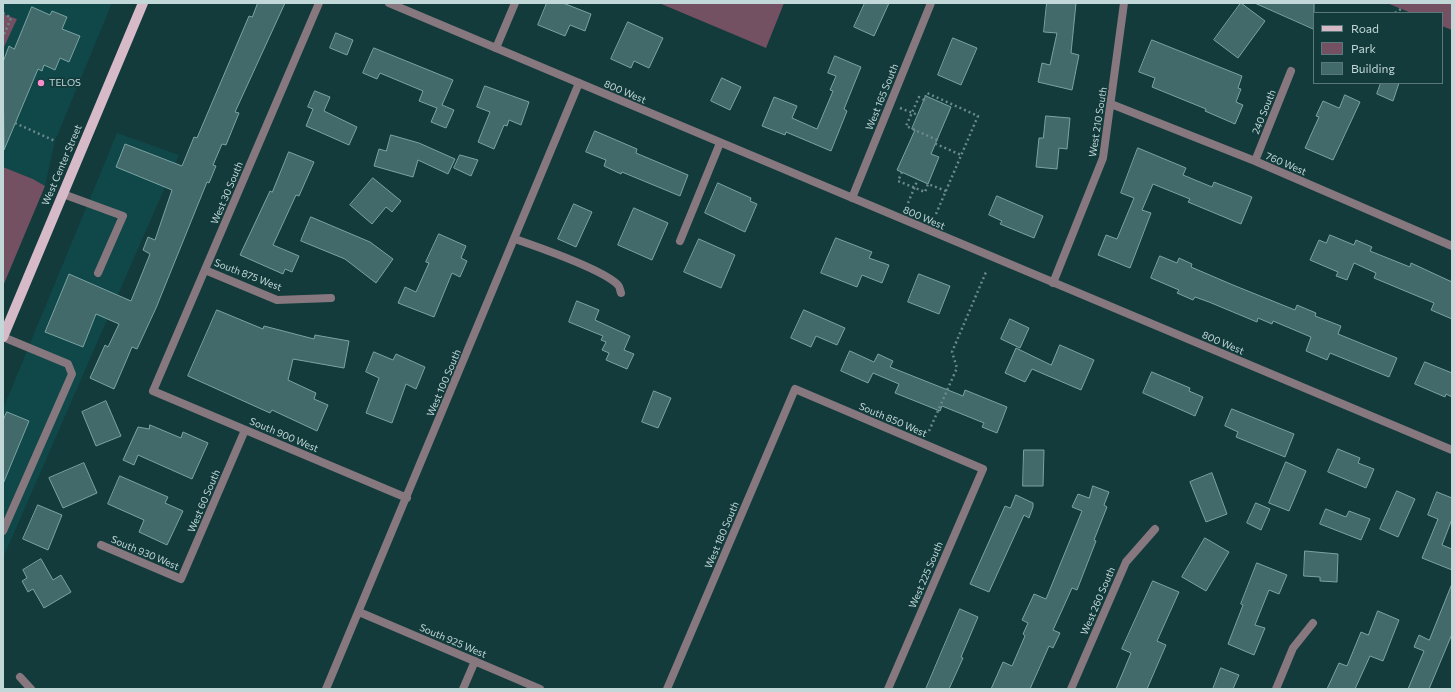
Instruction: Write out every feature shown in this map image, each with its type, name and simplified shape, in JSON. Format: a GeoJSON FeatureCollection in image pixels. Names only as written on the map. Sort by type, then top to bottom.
{"type":"FeatureCollection","features":[{"type":"Feature","properties":{"kind":"main road","name":"West Center Street"},"geometry":{"type":"LineString","coordinates":[[3,337],[143,3]]}},
{"type":"Feature","properties":{"kind":"street","name":"West 30 South"},"geometry":{"type":"LineString","coordinates":[[153,391],[320,3]]}},
{"type":"Feature","properties":{"kind":"street","name":"800 West"},"geometry":{"type":"LineString","coordinates":[[389,3],[1452,450]]}},
{"type":"Feature","properties":{"kind":"street"},"geometry":{"type":"LineString","coordinates":[[496,48],[515,3]]}},
{"type":"Feature","properties":{"kind":"street","name":"West 165 South"},"geometry":{"type":"LineString","coordinates":[[852,198],[931,3]]}},
{"type":"Feature","properties":{"kind":"street","name":"West 210 South"},"geometry":{"type":"LineString","coordinates":[[1053,283],[1103,158],[1124,3]]}},
{"type":"Feature","properties":{"kind":"street","name":"240 South"},"geometry":{"type":"LineString","coordinates":[[1255,161],[1291,71]]}},
{"type":"Feature","properties":{"kind":"street","name":"West 100 South"},"geometry":{"type":"LineString","coordinates":[[326,689],[579,83]]}},
{"type":"Feature","properties":{"kind":"street","name":"760 West"},"geometry":{"type":"LineString","coordinates":[[1111,104],[1255,161],[1452,246]]}},
{"type":"Feature","properties":{"kind":"street"},"geometry":{"type":"LineString","coordinates":[[680,241],[720,143]]}},
{"type":"Feature","properties":{"kind":"street"},"geometry":{"type":"LineString","coordinates":[[63,194],[123,216],[98,273]]}},
{"type":"Feature","properties":{"kind":"street"},"geometry":{"type":"LineString","coordinates":[[515,238],[601,274],[616,283],[619,286],[621,293]]}},
{"type":"Feature","properties":{"kind":"street","name":"South 875 West"},"geometry":{"type":"LineString","coordinates":[[205,270],[277,300],[331,298]]}},
{"type":"Feature","properties":{"kind":"street"},"geometry":{"type":"LineString","coordinates":[[3,337],[68,364],[72,374],[3,531]]}},
{"type":"Feature","properties":{"kind":"street","name":"South 850 West"},"geometry":{"type":"LineString","coordinates":[[795,389],[983,469]]}},
{"type":"Feature","properties":{"kind":"street","name":"West 180 South"},"geometry":{"type":"LineString","coordinates":[[667,689],[795,389]]}},
{"type":"Feature","properties":{"kind":"street","name":"South 900 West"},"geometry":{"type":"LineString","coordinates":[[153,391],[407,498]]}},
{"type":"Feature","properties":{"kind":"street","name":"West 60 South"},"geometry":{"type":"LineString","coordinates":[[181,579],[245,430]]}},
{"type":"Feature","properties":{"kind":"street","name":"West 225 South"},"geometry":{"type":"LineString","coordinates":[[888,689],[983,469]]}},
{"type":"Feature","properties":{"kind":"street","name":"West 260 South"},"geometry":{"type":"LineString","coordinates":[[1072,689],[1126,562],[1155,529]]}},
{"type":"Feature","properties":{"kind":"street","name":"South 930 West"},"geometry":{"type":"LineString","coordinates":[[101,545],[181,579]]}},
{"type":"Feature","properties":{"kind":"street","name":"South 925 West"},"geometry":{"type":"LineString","coordinates":[[359,612],[540,689]]}},
{"type":"Feature","properties":{"kind":"street"},"geometry":{"type":"LineString","coordinates":[[1276,689],[1293,648],[1313,623]]}},
{"type":"Feature","properties":{"kind":"street"},"geometry":{"type":"LineString","coordinates":[[463,689],[475,661]]}},
{"type":"Feature","properties":{"kind":"street"},"geometry":{"type":"LineString","coordinates":[[20,677],[31,689]]}},
{"type":"Feature","properties":{"kind":"path"},"geometry":{"type":"LineString","coordinates":[[1396,12],[1401,9]]}},
{"type":"Feature","properties":{"kind":"path"},"geometry":{"type":"LineString","coordinates":[[3,13],[11,18],[3,37]]}},
{"type":"Feature","properties":{"kind":"path"},"geometry":{"type":"LineString","coordinates":[[936,214],[978,116],[927,94],[924,100],[918,98],[906,126],[938,140],[936,144],[961,154]]}},
{"type":"Feature","properties":{"kind":"path"},"geometry":{"type":"LineString","coordinates":[[900,108],[918,115]]}},
{"type":"Feature","properties":{"kind":"path"},"geometry":{"type":"LineString","coordinates":[[14,123],[55,140]]}},
{"type":"Feature","properties":{"kind":"path"},"geometry":{"type":"LineString","coordinates":[[902,172],[898,181],[914,188],[925,192],[928,184],[946,191]]}},
{"type":"Feature","properties":{"kind":"path"},"geometry":{"type":"LineString","coordinates":[[908,202],[918,179]]}},
{"type":"Feature","properties":{"kind":"path"},"geometry":{"type":"LineString","coordinates":[[929,431],[956,368],[952,352],[986,272]]}},
{"type":"Feature","properties":{"kind":"shaded area","name":"TELOS"},"geometry":{"type":"Polygon","coordinates":[[[3,3],[112,3],[55,141],[45,186],[33,179],[3,167],[3,3]]]}},
{"type":"Feature","properties":{"kind":"shaded area"},"geometry":{"type":"Polygon","coordinates":[[[117,133],[179,155],[3,558],[3,409],[117,133]]]}},
{"type":"Feature","properties":{"kind":"green space"},"geometry":{"type":"Polygon","coordinates":[[[659,3],[784,3],[766,48],[659,3]]]}},
{"type":"Feature","properties":{"kind":"green space"},"geometry":{"type":"Polygon","coordinates":[[[1387,3],[1452,3],[1452,30],[1443,26],[1443,12],[1409,12],[1387,3]]]}},
{"type":"Feature","properties":{"kind":"green space"},"geometry":{"type":"Polygon","coordinates":[[[3,14],[17,19],[3,49],[3,14]]]}},
{"type":"Feature","properties":{"kind":"green space"},"geometry":{"type":"Polygon","coordinates":[[[3,167],[33,179],[45,186],[3,286],[3,167]]]}},
{"type":"Feature","properties":{"kind":"building"},"geometry":{"type":"Polygon","coordinates":[[[258,3],[285,3],[235,112],[239,113],[226,145],[222,144],[213,165],[216,166],[209,183],[207,182],[156,308],[137,349],[132,347],[114,389],[90,378],[105,345],[108,347],[119,324],[96,314],[83,347],[45,332],[69,274],[131,301],[150,254],[143,250],[148,237],[155,240],[172,190],[116,167],[125,144],[182,166],[194,137],[197,138],[249,16],[252,17],[258,3]]]}},
{"type":"Feature","properties":{"kind":"building"},"geometry":{"type":"Polygon","coordinates":[[[547,3],[563,3],[591,14],[585,31],[570,25],[565,36],[538,25],[547,3]]]}},
{"type":"Feature","properties":{"kind":"building"},"geometry":{"type":"Polygon","coordinates":[[[865,3],[889,3],[874,36],[854,27],[865,3]]]}},
{"type":"Feature","properties":{"kind":"building"},"geometry":{"type":"Polygon","coordinates":[[[1047,3],[1076,3],[1071,53],[1079,55],[1072,90],[1038,82],[1042,63],[1050,65],[1057,33],[1044,32],[1047,3]]]}},
{"type":"Feature","properties":{"kind":"building"},"geometry":{"type":"Polygon","coordinates":[[[1241,3],[1265,21],[1238,58],[1214,40],[1241,3]]]}},
{"type":"Feature","properties":{"kind":"building"},"geometry":{"type":"Polygon","coordinates":[[[1255,3],[1314,3],[1313,29],[1255,3]]]}},
{"type":"Feature","properties":{"kind":"building"},"geometry":{"type":"Polygon","coordinates":[[[32,7],[50,15],[52,11],[67,17],[62,29],[80,36],[69,62],[60,58],[55,70],[44,65],[42,71],[38,69],[4,150],[3,62],[9,46],[14,49],[32,7]]]}},
{"type":"Feature","properties":{"kind":"building"},"geometry":{"type":"Polygon","coordinates":[[[628,22],[663,38],[649,68],[634,61],[631,68],[611,59],[628,22]]]}},
{"type":"Feature","properties":{"kind":"building"},"geometry":{"type":"Polygon","coordinates":[[[336,33],[353,40],[347,55],[330,48],[336,33]]]}},
{"type":"Feature","properties":{"kind":"building"},"geometry":{"type":"Polygon","coordinates":[[[953,38],[977,48],[961,85],[938,75],[953,38]]]}},
{"type":"Feature","properties":{"kind":"building"},"geometry":{"type":"Polygon","coordinates":[[[1152,40],[1242,76],[1238,88],[1241,89],[1236,102],[1243,105],[1235,124],[1205,111],[1206,109],[1152,87],[1155,78],[1139,72],[1152,40]]]}},
{"type":"Feature","properties":{"kind":"building"},"geometry":{"type":"Polygon","coordinates":[[[374,48],[453,80],[442,105],[454,110],[446,128],[431,122],[437,108],[419,101],[423,91],[380,73],[377,79],[363,73],[374,48]]]}},
{"type":"Feature","properties":{"kind":"building"},"geometry":{"type":"Polygon","coordinates":[[[835,56],[861,67],[844,109],[847,111],[831,151],[786,132],[785,135],[762,126],[774,97],[797,106],[792,118],[817,129],[833,91],[830,90],[836,76],[828,73],[835,56]]]}},
{"type":"Feature","properties":{"kind":"building"},"geometry":{"type":"Polygon","coordinates":[[[722,78],[741,87],[730,110],[711,101],[722,78]]]}},
{"type":"Feature","properties":{"kind":"building"},"geometry":{"type":"Polygon","coordinates":[[[1381,84],[1399,84],[1393,101],[1377,94],[1381,84]]]}},
{"type":"Feature","properties":{"kind":"building"},"geometry":{"type":"Polygon","coordinates":[[[485,86],[529,102],[521,125],[509,120],[507,126],[504,125],[494,149],[478,142],[490,112],[477,107],[485,86]]]}},
{"type":"Feature","properties":{"kind":"building"},"geometry":{"type":"Polygon","coordinates":[[[315,91],[330,97],[324,111],[357,127],[349,145],[306,126],[313,109],[308,107],[315,91]]]}},
{"type":"Feature","properties":{"kind":"building"},"geometry":{"type":"Polygon","coordinates":[[[1345,95],[1360,102],[1333,160],[1305,148],[1319,117],[1316,116],[1323,101],[1339,108],[1345,95]]]}},
{"type":"Feature","properties":{"kind":"building"},"geometry":{"type":"Polygon","coordinates":[[[926,96],[951,107],[931,154],[939,157],[928,184],[897,170],[915,130],[912,129],[926,96]]]}},
{"type":"Feature","properties":{"kind":"building"},"geometry":{"type":"Polygon","coordinates":[[[1046,116],[1070,118],[1067,149],[1059,148],[1057,169],[1036,167],[1039,138],[1043,138],[1046,116]]]}},
{"type":"Feature","properties":{"kind":"building"},"geometry":{"type":"Polygon","coordinates":[[[595,131],[637,149],[636,153],[688,175],[680,196],[604,166],[606,160],[586,152],[595,131]]]}},
{"type":"Feature","properties":{"kind":"building"},"geometry":{"type":"Polygon","coordinates":[[[391,135],[419,143],[455,159],[448,174],[418,160],[413,177],[374,166],[379,149],[386,151],[391,135]]]}},
{"type":"Feature","properties":{"kind":"building"},"geometry":{"type":"Polygon","coordinates":[[[1138,148],[1186,168],[1183,175],[1212,187],[1214,182],[1252,197],[1241,224],[1188,202],[1190,199],[1153,184],[1142,210],[1151,213],[1130,268],[1098,255],[1106,235],[1117,239],[1134,198],[1121,193],[1138,148]]]}},
{"type":"Feature","properties":{"kind":"building"},"geometry":{"type":"Polygon","coordinates":[[[289,152],[314,162],[299,196],[296,195],[273,245],[299,256],[292,272],[285,269],[283,274],[240,255],[270,191],[272,192],[289,152]]]}},
{"type":"Feature","properties":{"kind":"building"},"geometry":{"type":"Polygon","coordinates":[[[460,155],[478,160],[471,176],[454,168],[460,155]]]}},
{"type":"Feature","properties":{"kind":"building"},"geometry":{"type":"Polygon","coordinates":[[[373,178],[401,201],[392,212],[386,207],[372,224],[350,205],[373,178]]]}},
{"type":"Feature","properties":{"kind":"building"},"geometry":{"type":"Polygon","coordinates":[[[718,183],[751,198],[750,201],[757,204],[745,232],[705,213],[718,183]]]}},
{"type":"Feature","properties":{"kind":"building"},"geometry":{"type":"Polygon","coordinates":[[[997,196],[1043,216],[1034,238],[1000,224],[1002,221],[989,215],[997,196]]]}},
{"type":"Feature","properties":{"kind":"building"},"geometry":{"type":"Polygon","coordinates":[[[574,204],[592,212],[576,247],[558,239],[574,204]]]}},
{"type":"Feature","properties":{"kind":"building"},"geometry":{"type":"Polygon","coordinates":[[[634,208],[668,223],[652,260],[618,245],[634,208]]]}},
{"type":"Feature","properties":{"kind":"building"},"geometry":{"type":"Polygon","coordinates":[[[311,217],[370,242],[393,259],[376,283],[345,259],[301,241],[311,217]]]}},
{"type":"Feature","properties":{"kind":"building"},"geometry":{"type":"Polygon","coordinates":[[[439,234],[466,246],[461,258],[467,261],[460,277],[452,273],[434,317],[398,303],[405,287],[416,292],[429,263],[426,262],[439,234]]]}},
{"type":"Feature","properties":{"kind":"building"},"geometry":{"type":"Polygon","coordinates":[[[1330,235],[1354,245],[1356,240],[1372,247],[1370,251],[1410,267],[1411,263],[1452,282],[1452,319],[1431,310],[1434,303],[1374,278],[1376,273],[1354,263],[1347,280],[1336,276],[1338,272],[1310,260],[1319,240],[1326,243],[1330,235]]]}},
{"type":"Feature","properties":{"kind":"building"},"geometry":{"type":"Polygon","coordinates":[[[836,238],[872,252],[869,258],[889,265],[882,283],[862,275],[857,287],[821,273],[836,238]]]}},
{"type":"Feature","properties":{"kind":"building"},"geometry":{"type":"Polygon","coordinates":[[[699,239],[735,255],[721,288],[684,272],[699,239]]]}},
{"type":"Feature","properties":{"kind":"building"},"geometry":{"type":"Polygon","coordinates":[[[1160,256],[1177,263],[1179,258],[1192,264],[1191,267],[1233,285],[1295,310],[1297,305],[1316,313],[1315,316],[1341,326],[1338,334],[1397,358],[1389,377],[1330,353],[1327,360],[1306,351],[1311,337],[1273,321],[1272,324],[1258,318],[1257,322],[1209,302],[1195,297],[1193,300],[1177,293],[1179,290],[1151,278],[1160,256]]]}},
{"type":"Feature","properties":{"kind":"building"},"geometry":{"type":"Polygon","coordinates":[[[919,274],[950,286],[939,314],[908,302],[919,274]]]}},
{"type":"Feature","properties":{"kind":"building"},"geometry":{"type":"Polygon","coordinates":[[[577,301],[599,310],[595,320],[630,336],[624,350],[634,354],[627,369],[606,360],[609,353],[602,350],[606,342],[601,340],[603,336],[569,322],[577,301]]]}},
{"type":"Feature","properties":{"kind":"building"},"geometry":{"type":"Polygon","coordinates":[[[217,310],[263,329],[264,326],[314,339],[315,335],[349,341],[344,368],[293,359],[288,380],[316,393],[314,399],[328,405],[317,431],[272,410],[270,413],[188,376],[217,310]]]}},
{"type":"Feature","properties":{"kind":"building"},"geometry":{"type":"Polygon","coordinates":[[[804,310],[845,328],[837,345],[816,336],[811,347],[791,338],[804,310]]]}},
{"type":"Feature","properties":{"kind":"building"},"geometry":{"type":"Polygon","coordinates":[[[1010,319],[1029,328],[1020,348],[1001,339],[1010,319]]]}},
{"type":"Feature","properties":{"kind":"building"},"geometry":{"type":"Polygon","coordinates":[[[1060,345],[1094,360],[1081,390],[1032,369],[1025,382],[1005,373],[1016,348],[1051,365],[1060,345]]]}},
{"type":"Feature","properties":{"kind":"building"},"geometry":{"type":"Polygon","coordinates":[[[850,351],[874,362],[878,354],[893,361],[890,367],[963,396],[965,390],[1007,407],[997,433],[982,427],[984,423],[942,406],[940,411],[895,393],[899,384],[873,373],[868,383],[841,371],[850,351]]]}},
{"type":"Feature","properties":{"kind":"building"},"geometry":{"type":"Polygon","coordinates":[[[374,352],[393,360],[396,354],[425,367],[416,389],[406,384],[392,423],[366,413],[379,378],[366,372],[374,352]]]}},
{"type":"Feature","properties":{"kind":"building"},"geometry":{"type":"Polygon","coordinates":[[[1425,362],[1452,373],[1452,397],[1446,394],[1445,397],[1415,384],[1425,362]]]}},
{"type":"Feature","properties":{"kind":"building"},"geometry":{"type":"Polygon","coordinates":[[[1152,372],[1190,388],[1189,391],[1203,397],[1195,416],[1143,393],[1152,372]]]}},
{"type":"Feature","properties":{"kind":"building"},"geometry":{"type":"Polygon","coordinates":[[[654,391],[671,398],[658,428],[642,422],[654,391]]]}},
{"type":"Feature","properties":{"kind":"building"},"geometry":{"type":"Polygon","coordinates":[[[106,401],[121,436],[96,446],[82,412],[106,401]]]}},
{"type":"Feature","properties":{"kind":"building"},"geometry":{"type":"Polygon","coordinates":[[[1232,409],[1294,434],[1285,457],[1236,437],[1238,432],[1225,426],[1232,409]]]}},
{"type":"Feature","properties":{"kind":"building"},"geometry":{"type":"Polygon","coordinates":[[[7,412],[29,421],[3,484],[3,421],[7,412]]]}},
{"type":"Feature","properties":{"kind":"building"},"geometry":{"type":"Polygon","coordinates":[[[150,425],[181,438],[183,432],[208,443],[192,479],[138,455],[134,465],[123,460],[138,427],[149,429],[150,425]]]}},
{"type":"Feature","properties":{"kind":"building"},"geometry":{"type":"Polygon","coordinates":[[[1338,449],[1360,458],[1358,463],[1374,469],[1366,488],[1328,472],[1338,449]]]}},
{"type":"Feature","properties":{"kind":"building"},"geometry":{"type":"Polygon","coordinates":[[[1024,450],[1044,450],[1043,486],[1023,486],[1024,450]]]}},
{"type":"Feature","properties":{"kind":"building"},"geometry":{"type":"Polygon","coordinates":[[[1286,462],[1306,471],[1289,511],[1269,503],[1286,462]]]}},
{"type":"Feature","properties":{"kind":"building"},"geometry":{"type":"Polygon","coordinates":[[[84,463],[97,493],[63,508],[49,478],[84,463]]]}},
{"type":"Feature","properties":{"kind":"building"},"geometry":{"type":"Polygon","coordinates":[[[1212,473],[1227,514],[1206,522],[1190,482],[1212,473]]]}},
{"type":"Feature","properties":{"kind":"building"},"geometry":{"type":"Polygon","coordinates":[[[120,476],[168,497],[165,503],[183,511],[167,545],[139,532],[144,520],[108,504],[120,476]]]}},
{"type":"Feature","properties":{"kind":"building"},"geometry":{"type":"Polygon","coordinates":[[[1093,486],[1109,492],[1104,505],[1107,507],[1094,540],[1096,541],[1077,590],[1072,588],[1053,630],[1060,633],[1053,648],[1049,646],[1030,689],[991,689],[1003,662],[1012,666],[1025,636],[1023,634],[1028,623],[1022,620],[1034,594],[1046,599],[1082,511],[1072,507],[1078,494],[1089,498],[1093,486]]]}},
{"type":"Feature","properties":{"kind":"building"},"geometry":{"type":"Polygon","coordinates":[[[1397,491],[1415,499],[1398,537],[1380,529],[1397,491]]]}},
{"type":"Feature","properties":{"kind":"building"},"geometry":{"type":"Polygon","coordinates":[[[1437,492],[1452,498],[1452,519],[1442,545],[1452,549],[1452,570],[1422,558],[1438,519],[1428,515],[1437,492]]]}},
{"type":"Feature","properties":{"kind":"building"},"geometry":{"type":"Polygon","coordinates":[[[1016,495],[1033,503],[1033,507],[1029,518],[1024,515],[989,592],[970,584],[1005,506],[1010,508],[1016,495]]]}},
{"type":"Feature","properties":{"kind":"building"},"geometry":{"type":"Polygon","coordinates":[[[1256,503],[1270,509],[1261,530],[1247,523],[1256,503]]]}},
{"type":"Feature","properties":{"kind":"building"},"geometry":{"type":"Polygon","coordinates":[[[38,505],[62,515],[48,550],[23,539],[38,505]]]}},
{"type":"Feature","properties":{"kind":"building"},"geometry":{"type":"Polygon","coordinates":[[[1326,509],[1346,517],[1349,511],[1370,519],[1361,540],[1320,524],[1326,509]]]}},
{"type":"Feature","properties":{"kind":"building"},"geometry":{"type":"Polygon","coordinates":[[[1205,538],[1229,552],[1206,591],[1182,577],[1205,538]]]}},
{"type":"Feature","properties":{"kind":"building"},"geometry":{"type":"Polygon","coordinates":[[[1305,551],[1338,554],[1337,582],[1320,581],[1320,577],[1304,576],[1305,551]]]}},
{"type":"Feature","properties":{"kind":"building"},"geometry":{"type":"Polygon","coordinates":[[[41,559],[53,580],[61,575],[71,592],[44,608],[33,589],[28,592],[22,581],[27,578],[23,570],[41,559]]]}},
{"type":"Feature","properties":{"kind":"building"},"geometry":{"type":"Polygon","coordinates":[[[1257,563],[1287,575],[1279,594],[1269,590],[1255,625],[1265,628],[1254,655],[1228,644],[1243,605],[1241,604],[1257,563]]]}},
{"type":"Feature","properties":{"kind":"building"},"geometry":{"type":"Polygon","coordinates":[[[1153,581],[1179,592],[1157,641],[1166,645],[1147,689],[1116,689],[1131,653],[1122,649],[1153,581]]]}},
{"type":"Feature","properties":{"kind":"building"},"geometry":{"type":"Polygon","coordinates":[[[1452,584],[1452,634],[1429,689],[1408,689],[1424,651],[1414,647],[1419,635],[1429,640],[1452,584]]]}},
{"type":"Feature","properties":{"kind":"building"},"geometry":{"type":"Polygon","coordinates":[[[960,609],[978,617],[961,657],[963,658],[949,689],[926,689],[960,609]]]}},
{"type":"Feature","properties":{"kind":"building"},"geometry":{"type":"Polygon","coordinates":[[[1378,611],[1399,620],[1383,661],[1370,656],[1355,689],[1327,689],[1339,663],[1347,666],[1361,632],[1368,635],[1378,611]]]}},
{"type":"Feature","properties":{"kind":"building"},"geometry":{"type":"Polygon","coordinates":[[[1221,668],[1239,675],[1233,689],[1213,689],[1221,668]]]}},
{"type":"Feature","properties":{"kind":"place","name":"TELOS"},"geometry":{"type":"Point","coordinates":[41,83]}}]}
